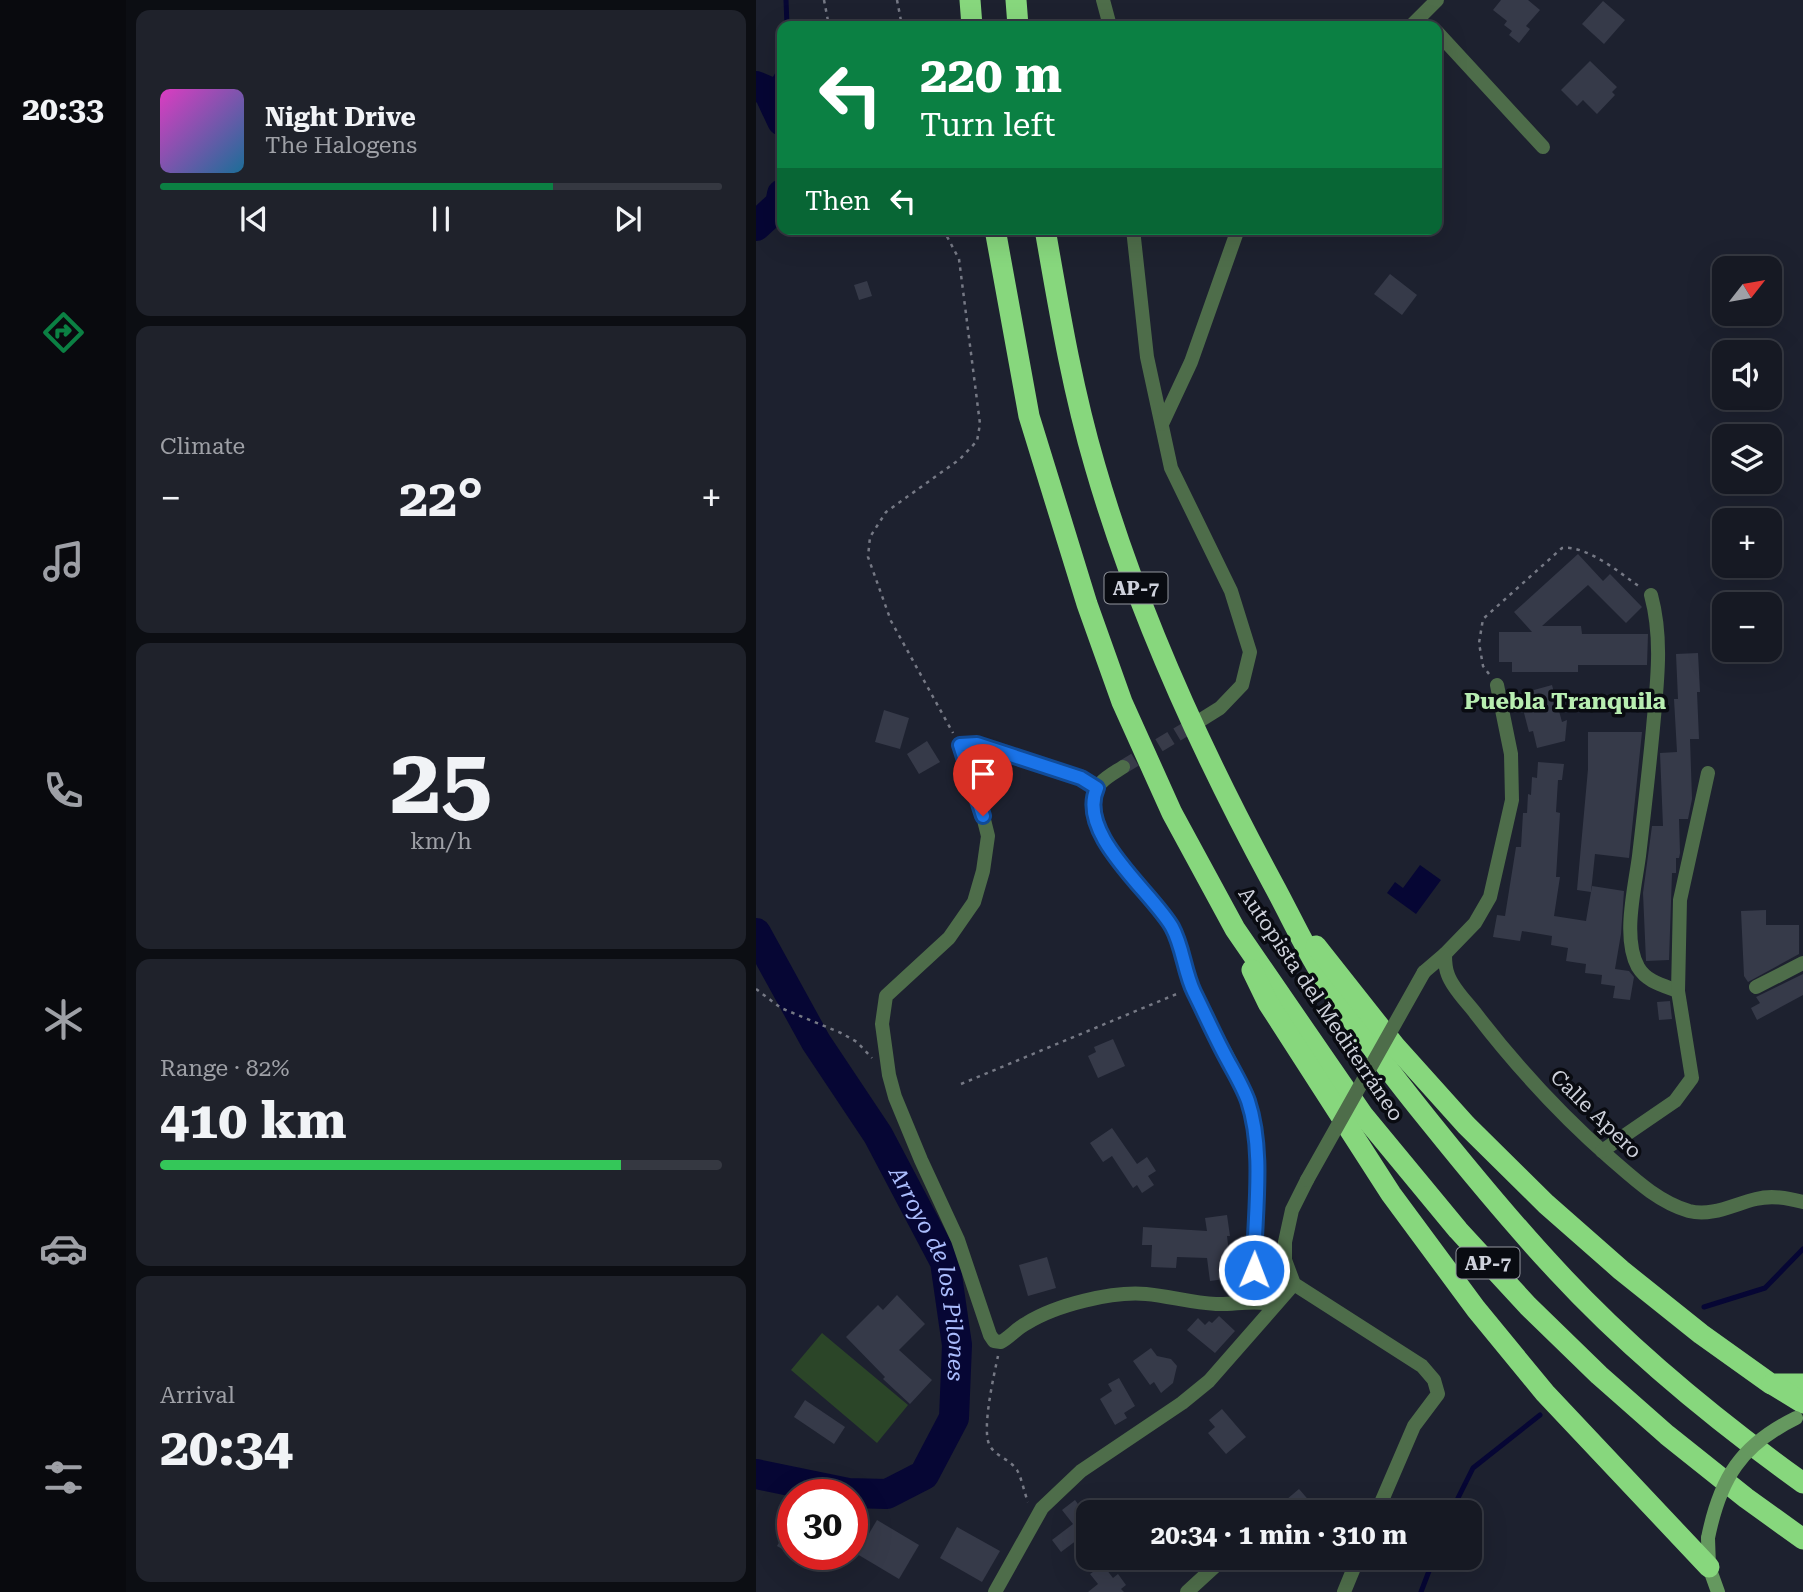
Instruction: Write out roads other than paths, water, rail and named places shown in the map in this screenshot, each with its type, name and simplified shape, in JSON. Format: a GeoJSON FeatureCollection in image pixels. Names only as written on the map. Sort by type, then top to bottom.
{"type":"FeatureCollection","features":[{"type":"Feature","properties":{"kind":"highway"},"geometry":{"type":"LineString","coordinates":[[970,0],[972,21]]}},
{"type":"Feature","properties":{"kind":"highway"},"geometry":{"type":"LineString","coordinates":[[1016,0],[1018,21]]}},
{"type":"Feature","properties":{"kind":"highway","name":"Autopista del Mediterráneo"},"geometry":{"type":"LineString","coordinates":[[996,235],[1029,416],[1087,604],[1122,702],[1172,813],[1235,929],[1363,1115],[1458,1230],[1528,1306],[1599,1375],[1667,1435],[1803,1539]]}},
{"type":"Feature","properties":{"kind":"highway","name":"Autopista del Mediterráneo"},"geometry":{"type":"LineString","coordinates":[[1046,235],[1065,345],[1095,465],[1133,580],[1178,694],[1231,807],[1321,974],[1394,1077],[1489,1196],[1560,1275],[1633,1345],[1712,1413],[1803,1483]]}},
{"type":"Feature","properties":{"kind":"highway"},"geometry":{"type":"LineString","coordinates":[[1294,923],[1333,965],[1395,1045],[1466,1125],[1546,1204],[1631,1278],[1701,1334],[1771,1384],[1801,1412]]}},
{"type":"Feature","properties":{"kind":"highway"},"geometry":{"type":"LineString","coordinates":[[1235,929],[1255,980],[1311,1071],[1391,1194],[1476,1309],[1554,1403],[1709,1567]]}},
{"type":"Feature","properties":{"kind":"highway"},"geometry":{"type":"LineString","coordinates":[[1771,1384],[1803,1384]]}},
{"type":"Feature","properties":{"kind":"main road"},"geometry":{"type":"LineString","coordinates":[[1718,1592],[1709,1567],[1708,1538],[1720,1493],[1735,1464],[1762,1438],[1801,1412]]}},
{"type":"Feature","properties":{"kind":"street"},"geometry":{"type":"LineString","coordinates":[[1103,0],[1109,21]]}},
{"type":"Feature","properties":{"kind":"street"},"geometry":{"type":"LineString","coordinates":[[1427,21],[1437,0]]}},
{"type":"Feature","properties":{"kind":"street"},"geometry":{"type":"LineString","coordinates":[[1442,37],[1543,147]]}},
{"type":"Feature","properties":{"kind":"street"},"geometry":{"type":"LineString","coordinates":[[1134,235],[1147,357],[1171,468],[1231,591],[1250,652],[1242,685],[1220,708],[1196,723]]}},
{"type":"Feature","properties":{"kind":"street"},"geometry":{"type":"LineString","coordinates":[[1162,424],[1191,362],[1236,235]]}},
{"type":"Feature","properties":{"kind":"street"},"geometry":{"type":"LineString","coordinates":[[1651,595],[1656,615],[1659,661],[1631,934],[1637,965],[1647,979],[1678,991]]}},
{"type":"Feature","properties":{"kind":"street"},"geometry":{"type":"LineString","coordinates":[[1382,1500],[1414,1426],[1438,1394],[1437,1387],[1422,1366],[1294,1284],[1285,1260],[1285,1242],[1292,1210],[1307,1180],[1424,972],[1475,923],[1490,897],[1512,800],[1511,754],[1497,685]]}},
{"type":"Feature","properties":{"kind":"street"},"geometry":{"type":"LineString","coordinates":[[1097,788],[1081,778],[977,744],[960,745],[978,796],[988,836],[984,871],[974,902],[949,938],[919,969],[886,996],[882,1024],[895,1097],[958,1240],[990,1335],[995,1341],[1001,1342],[1027,1323],[1067,1306],[1106,1297],[1143,1294],[1212,1304],[1270,1303]]}},
{"type":"Feature","properties":{"kind":"street"},"geometry":{"type":"LineString","coordinates":[[1124,767],[1101,781],[1097,788],[1093,797],[1096,818],[1108,846],[1127,874],[1157,906],[1172,927],[1183,952],[1192,988],[1248,1100],[1256,1153],[1254,1270],[1256,1284],[1270,1303]]}},
{"type":"Feature","properties":{"kind":"street"},"geometry":{"type":"LineString","coordinates":[[1602,1151],[1675,1101],[1692,1078],[1678,991],[1680,900],[1708,773]]}},
{"type":"Feature","properties":{"kind":"street","name":"Calle Apero"},"geometry":{"type":"LineString","coordinates":[[1445,954],[1448,976],[1504,1050],[1541,1092],[1636,1181],[1668,1202],[1690,1211],[1706,1213],[1773,1196],[1803,1202]]}},
{"type":"Feature","properties":{"kind":"street"},"geometry":{"type":"LineString","coordinates":[[1756,987],[1803,963]]}},
{"type":"Feature","properties":{"kind":"street"},"geometry":{"type":"LineString","coordinates":[[995,1592],[1042,1508],[1081,1471],[1182,1403],[1209,1381],[1270,1303],[1294,1284]]}},
{"type":"Feature","properties":{"kind":"street"},"geometry":{"type":"LineString","coordinates":[[1187,1592],[1211,1570]]}},
{"type":"Feature","properties":{"kind":"street"},"geometry":{"type":"LineString","coordinates":[[1344,1592],[1353,1570]]}},
{"type":"Feature","properties":{"kind":"waterway"},"geometry":{"type":"LineString","coordinates":[[786,0],[787,21]]}},
{"type":"Feature","properties":{"kind":"waterway"},"geometry":{"type":"LineString","coordinates":[[768,91],[777,75]]}},
{"type":"Feature","properties":{"kind":"waterway","name":"Arroyo de los Pilones"},"geometry":{"type":"LineString","coordinates":[[756,86],[768,91],[777,110]]}},
{"type":"Feature","properties":{"kind":"waterway","name":"Arroyo de los Pilones"},"geometry":{"type":"LineString","coordinates":[[756,226],[777,207]]}},
{"type":"Feature","properties":{"kind":"waterway","name":"Arroyo de los Pilones"},"geometry":{"type":"LineString","coordinates":[[756,933],[816,1042],[878,1135],[945,1262],[957,1345],[954,1418],[924,1475],[887,1494],[848,1493],[756,1474]]}},
{"type":"Feature","properties":{"kind":"waterway"},"geometry":{"type":"LineString","coordinates":[[1704,1307],[1765,1288],[1803,1249]]}},
{"type":"Feature","properties":{"kind":"waterway"},"geometry":{"type":"LineString","coordinates":[[1457,1500],[1473,1468],[1540,1415]]}},
{"type":"Feature","properties":{"kind":"waterway"},"geometry":{"type":"LineString","coordinates":[[1421,1592],[1429,1570]]}},
{"type":"Feature","properties":{"kind":"tunnel"},"geometry":{"type":"LineString","coordinates":[[1123,767],[1196,723]]}},
{"type":"Feature","properties":{"kind":"district","name":"Puebla Tranquila"},"geometry":{"type":"Point","coordinates":[1565,701]}}]}
